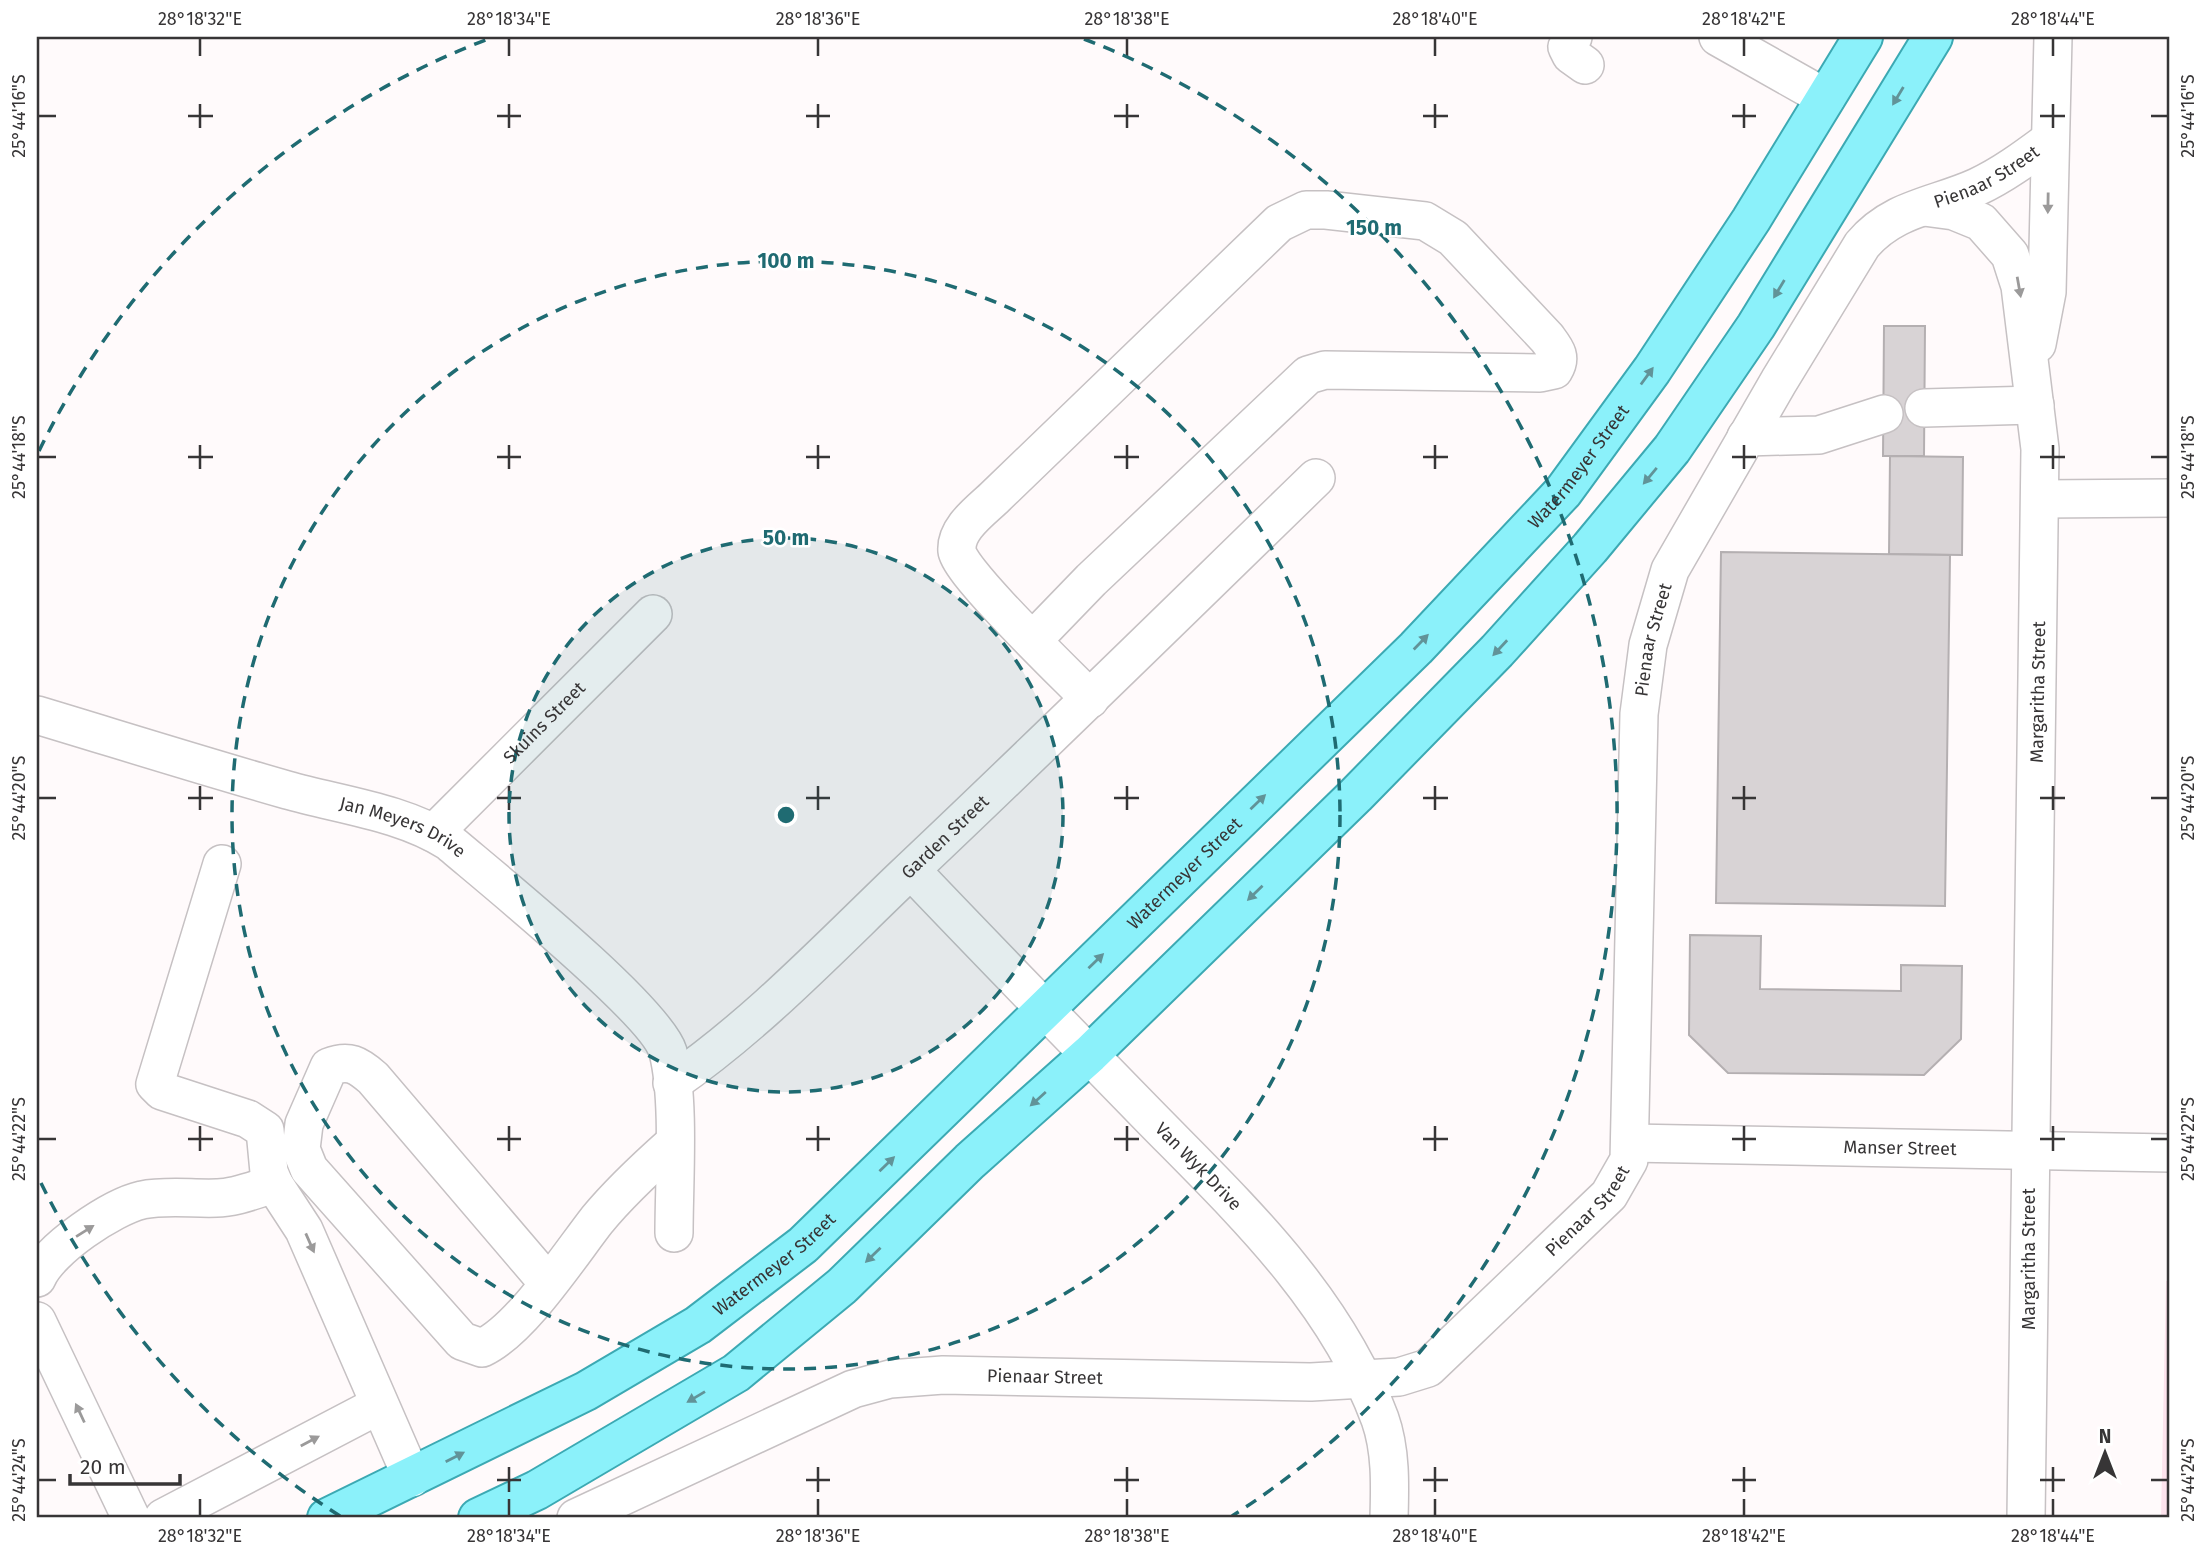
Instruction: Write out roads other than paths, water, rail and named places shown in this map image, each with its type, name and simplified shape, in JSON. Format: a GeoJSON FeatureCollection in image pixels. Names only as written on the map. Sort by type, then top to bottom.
{"type":"FeatureCollection","features":[{"type":"Feature","properties":{"kind":"main road","name":"Watermeyer Street"},"geometry":{"type":"LineString","coordinates":[[327,1518],[586,1391],[698,1325],[803,1245],[1416,648],[1563,492],[1660,358],[1751,220],[1863,37]]}},
{"type":"Feature","properties":{"kind":"main road"},"geometry":{"type":"LineString","coordinates":[[478,1518],[537,1490],[736,1373],[842,1286],[970,1161],[1090,1054],[1365,786],[1497,651],[1590,548],[1672,449],[1756,326],[1933,37]]}},
{"type":"Feature","properties":{"kind":"street"},"geometry":{"type":"LineString","coordinates":[[1718,37],[1826,98]]}},
{"type":"Feature","properties":{"kind":"street","name":"Margaritha Street"},"geometry":{"type":"LineString","coordinates":[[2026,1518],[2029,1152],[2041,499],[2031,361],[2047,292],[2053,37]]}},
{"type":"Feature","properties":{"kind":"street","name":"Pienaar Street"},"geometry":{"type":"LineString","coordinates":[[576,1518],[853,1389],[890,1379],[984,1375],[1311,1382],[1399,1377],[1428,1368],[1609,1195],[1625,1171],[1630,1143],[1639,715],[1648,645],[1670,570],[1862,244],[1888,221],[1920,206],[1979,186],[2050,140]]}},
{"type":"Feature","properties":{"kind":"street","name":"Pienaar Street"},"geometry":{"type":"LineString","coordinates":[[1920,206],[1969,216],[1981,222],[1999,240],[2015,267],[2031,361]]}},
{"type":"Feature","properties":{"kind":"street"},"geometry":{"type":"LineString","coordinates":[[1033,640],[1091,580],[1308,374],[1325,370],[1540,373],[1554,370],[1559,354],[1506,293],[1439,227],[1416,218],[1326,209],[1295,214],[1279,223],[959,536],[957,550],[965,567],[1033,640],[1090,699]]}},
{"type":"Feature","properties":{"kind":"street"},"geometry":{"type":"LineString","coordinates":[[1924,408],[2035,405]]}},
{"type":"Feature","properties":{"kind":"street"},"geometry":{"type":"LineString","coordinates":[[1746,437],[1819,435],[1884,414]]}},
{"type":"Feature","properties":{"kind":"street","name":"Garden Street"},"geometry":{"type":"LineString","coordinates":[[672,1083],[710,1057],[911,870],[1316,478]]}},
{"type":"Feature","properties":{"kind":"street"},"geometry":{"type":"LineString","coordinates":[[2041,499],[2170,498]]}},
{"type":"Feature","properties":{"kind":"street","name":"Skuins Street"},"geometry":{"type":"LineString","coordinates":[[435,833],[653,614]]}},
{"type":"Feature","properties":{"kind":"street","name":"Jan Meyers Drive"},"geometry":{"type":"LineString","coordinates":[[37,715],[243,778],[398,819],[435,833],[514,897],[656,1029],[668,1052],[672,1083]]}},
{"type":"Feature","properties":{"kind":"street"},"geometry":{"type":"LineString","coordinates":[[222,864],[155,1084],[162,1091],[259,1124],[267,1137],[267,1158],[274,1184],[304,1230],[412,1478]]}},
{"type":"Feature","properties":{"kind":"street","name":"Van Wyk Drive"},"geometry":{"type":"LineString","coordinates":[[911,870],[1008,973],[1047,1008],[1295,1272],[1322,1308],[1380,1418],[1387,1446],[1390,1518]]}},
{"type":"Feature","properties":{"kind":"street"},"geometry":{"type":"LineString","coordinates":[[548,1283],[373,1078],[358,1065],[342,1062],[329,1067],[304,1124],[300,1149],[309,1169],[462,1341],[482,1348],[497,1341],[548,1283],[628,1184],[673,1144]]}},
{"type":"Feature","properties":{"kind":"street"},"geometry":{"type":"LineString","coordinates":[[672,1083],[674,1234]]}},
{"type":"Feature","properties":{"kind":"street","name":"Manser Street"},"geometry":{"type":"LineString","coordinates":[[1630,1143],[2170,1153]]}},
{"type":"Feature","properties":{"kind":"street"},"geometry":{"type":"LineString","coordinates":[[37,1278],[41,1268],[67,1243],[134,1203],[155,1199],[220,1199],[274,1184]]}},
{"type":"Feature","properties":{"kind":"street"},"geometry":{"type":"LineString","coordinates":[[37,1321],[131,1518]]}},
{"type":"Feature","properties":{"kind":"street"},"geometry":{"type":"LineString","coordinates":[[163,1518],[379,1405]]}}]}
